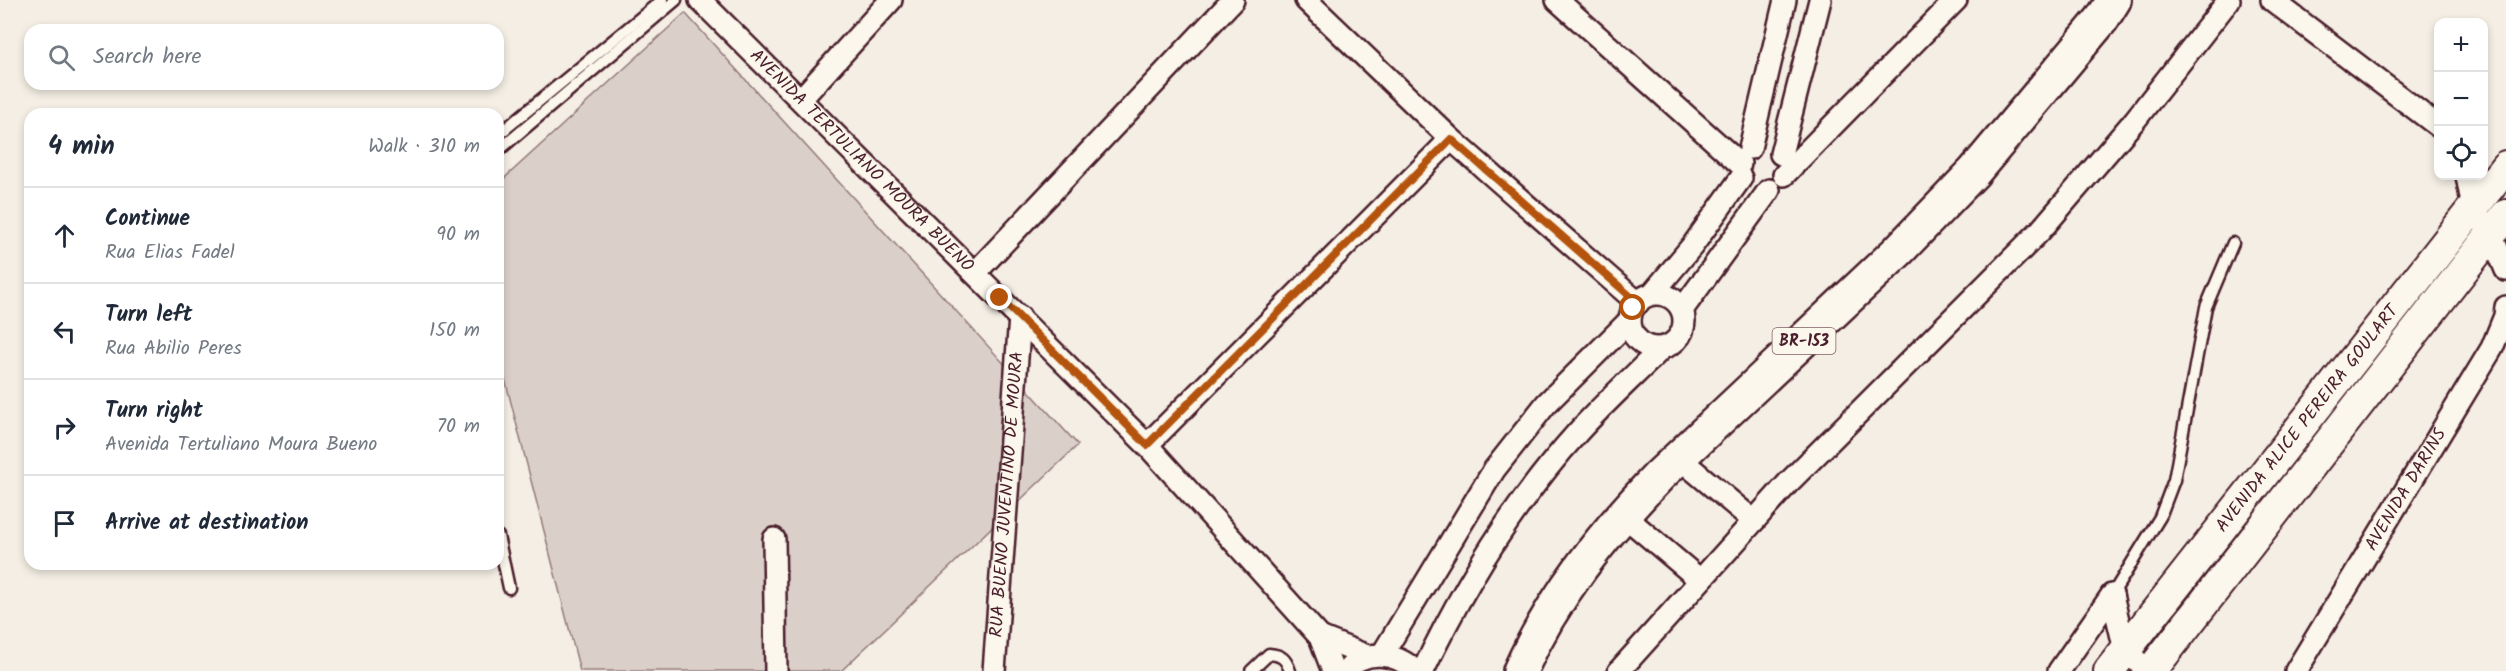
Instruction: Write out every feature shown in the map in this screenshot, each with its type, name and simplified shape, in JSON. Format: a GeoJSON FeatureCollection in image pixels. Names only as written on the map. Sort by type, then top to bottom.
{"type":"FeatureCollection","features":[{"type":"Feature","properties":{"kind":"highway","name":"BR-153"},"geometry":{"type":"LineString","coordinates":[[1520,671],[1532,644],[1573,578],[1622,514],[1906,243],[1974,172],[2102,20],[2114,0]]}},
{"type":"Feature","properties":{"kind":"street","name":"AVENIDA TERTULIANO MOURA BUENO"},"geometry":{"type":"LineString","coordinates":[[700,0],[1147,445],[1320,636],[1333,671]]}},
{"type":"Feature","properties":{"kind":"street"},"geometry":{"type":"LineString","coordinates":[[801,99],[891,0]]}},
{"type":"Feature","properties":{"kind":"street"},"geometry":{"type":"LineString","coordinates":[[975,273],[1233,0]]}},
{"type":"Feature","properties":{"kind":"street"},"geometry":{"type":"LineString","coordinates":[[1306,0],[1451,139],[1640,305]]}},
{"type":"Feature","properties":{"kind":"street"},"geometry":{"type":"LineString","coordinates":[[1557,0],[1744,163]]}},
{"type":"Feature","properties":{"kind":"street"},"geometry":{"type":"LineString","coordinates":[[1769,190],[1758,191],[1748,186],[1744,163],[1785,0]]}},
{"type":"Feature","properties":{"kind":"street"},"geometry":{"type":"LineString","coordinates":[[1781,154],[1820,0]]}},
{"type":"Feature","properties":{"kind":"street"},"geometry":{"type":"LineString","coordinates":[[1682,310],[1769,190],[1779,184],[1784,175],[1956,0]]}},
{"type":"Feature","properties":{"kind":"street"},"geometry":{"type":"LineString","coordinates":[[1619,671],[1754,521],[1895,375],[2040,231],[2135,120],[2229,0]]}},
{"type":"Feature","properties":{"kind":"street"},"geometry":{"type":"LineString","coordinates":[[2272,0],[2434,122]]}},
{"type":"Feature","properties":{"kind":"street"},"geometry":{"type":"LineString","coordinates":[[1147,445],[1451,139]]}},
{"type":"Feature","properties":{"kind":"street"},"geometry":{"type":"LineString","coordinates":[[1347,671],[1374,656],[1494,470],[1546,404],[1640,305],[1693,245],[1744,163],[1761,145],[1772,147],[1781,154],[1785,164],[1784,175]]}},
{"type":"Feature","properties":{"kind":"street","name":"AVENIDA ALICE PEREIRA GOULART"},"geometry":{"type":"LineString","coordinates":[[2117,660],[2506,166]]}},
{"type":"Feature","properties":{"kind":"street"},"geometry":{"type":"LineString","coordinates":[[2468,180],[2472,208],[2498,225],[2506,270]]}},
{"type":"Feature","properties":{"kind":"street","name":"AVENIDA ALICE PEREIRA GOULART"},"geometry":{"type":"LineString","coordinates":[[2149,671],[2498,225]]}},
{"type":"Feature","properties":{"kind":"street"},"geometry":{"type":"LineString","coordinates":[[1424,671],[1469,581],[1528,494],[1578,432],[1662,348],[1673,343],[1681,334],[1685,322],[1682,310],[1675,300],[1665,294],[1640,305],[1632,332],[1639,342],[1650,347],[1662,348]]}},
{"type":"Feature","properties":{"kind":"street","name":"AVENIDA DARINS"},"geometry":{"type":"LineString","coordinates":[[2296,671],[2492,348],[2505,316],[2506,306]]}},
{"type":"Feature","properties":{"kind":"street","name":"RUA BUENO JUVENTINO DE MOURA"},"geometry":{"type":"LineString","coordinates":[[994,671],[1020,317]]}},
{"type":"Feature","properties":{"kind":"street"},"geometry":{"type":"LineString","coordinates":[[1679,458],[1754,521]]}},
{"type":"Feature","properties":{"kind":"street"},"geometry":{"type":"LineString","coordinates":[[1622,514],[1700,580]]}},
{"type":"Feature","properties":{"kind":"street"},"geometry":{"type":"LineString","coordinates":[[774,539],[776,671]]}},
{"type":"Feature","properties":{"kind":"street"},"geometry":{"type":"LineString","coordinates":[[2112,596],[2117,660],[2149,671]]}},
{"type":"Feature","properties":{"kind":"street"},"geometry":{"type":"LineString","coordinates":[[2059,671],[2112,596]]}},
{"type":"Feature","properties":{"kind":"street","name":"AVENIDA TERTULIANO MOURA BUENO"},"geometry":{"type":"LineString","coordinates":[[1320,636],[1374,656],[1407,662],[1415,671]]}},
{"type":"Feature","properties":{"kind":"lane"},"geometry":{"type":"LineString","coordinates":[[504,130],[662,0]]}},
{"type":"Feature","properties":{"kind":"lane"},"geometry":{"type":"LineString","coordinates":[[504,147],[676,0]]}},
{"type":"Feature","properties":{"kind":"lane"},"geometry":{"type":"LineString","coordinates":[[2112,596],[2160,517],[2174,480],[2206,307],[2234,243]]}},
{"type":"Feature","properties":{"kind":"lane"},"geometry":{"type":"LineString","coordinates":[[504,567],[508,588]]}},
{"type":"Feature","properties":{"kind":"lane"},"geometry":{"type":"LineString","coordinates":[[1251,671],[1269,654],[1280,655],[1286,660],[1290,671]]}},
{"type":"Feature","properties":{"kind":"shaded area"},"geometry":{"type":"Polygon","coordinates":[[[685,13],[1078,445],[841,671],[580,671],[504,375],[504,179],[685,13]]]}},
{"type":"Feature","properties":{"kind":"route"},"geometry":{"type":"LineString","coordinates":[[1000,298],[1147,445],[1451,139],[1638,303],[1633,308]]}}]}
